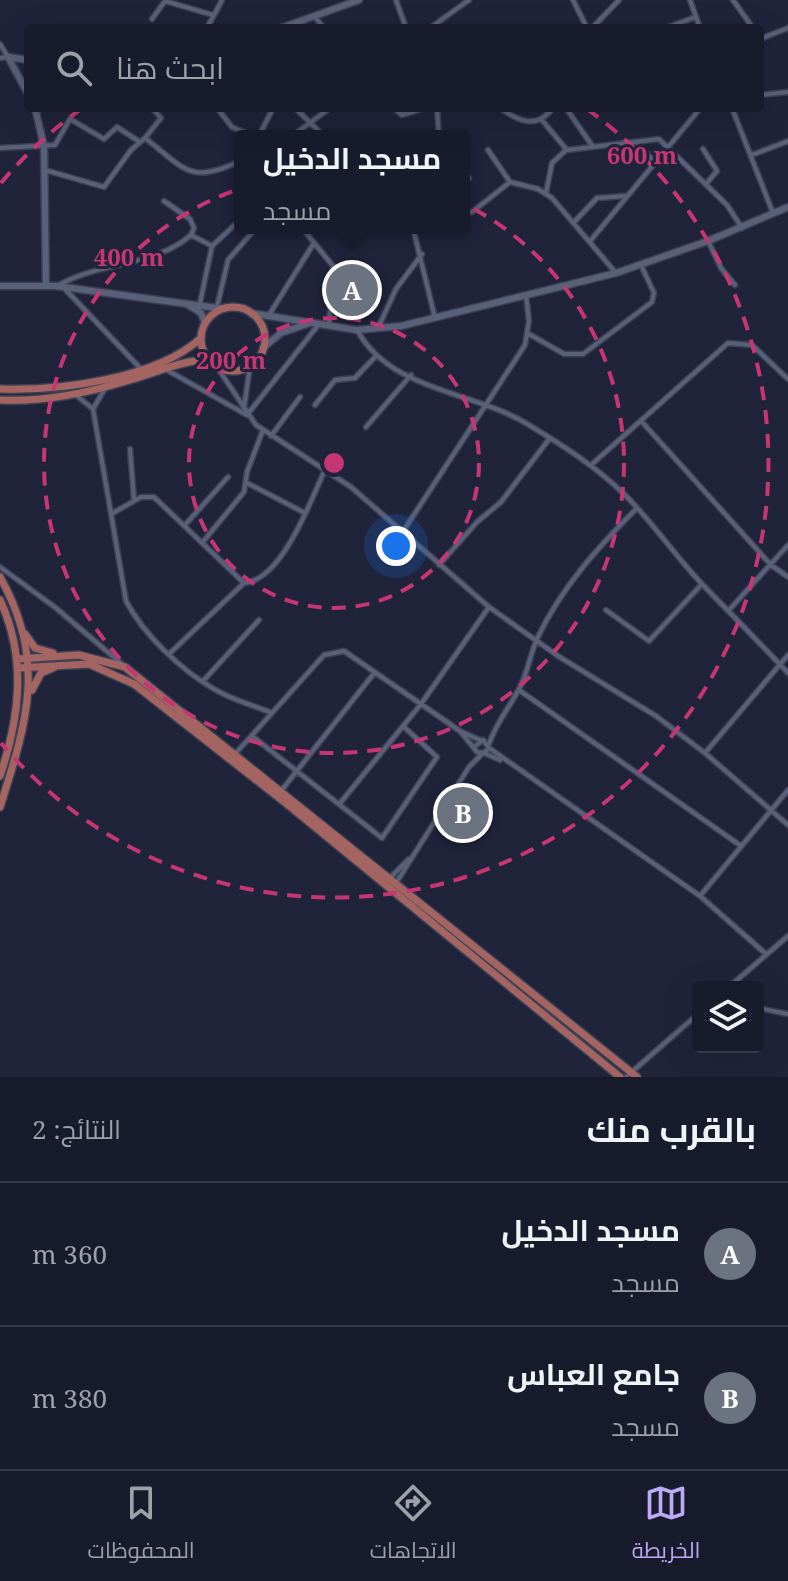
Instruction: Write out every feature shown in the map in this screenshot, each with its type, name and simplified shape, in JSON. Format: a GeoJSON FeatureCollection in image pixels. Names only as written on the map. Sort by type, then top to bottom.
{"type":"FeatureCollection","features":[{"type":"Feature","properties":{"kind":"main road"},"geometry":{"type":"LineString","coordinates":[[292,24],[359,0]]}},
{"type":"Feature","properties":{"kind":"main road"},"geometry":{"type":"LineString","coordinates":[[8,57],[24,60]]}},
{"type":"Feature","properties":{"kind":"main road"},"geometry":{"type":"LineString","coordinates":[[8,57],[24,86]]}},
{"type":"Feature","properties":{"kind":"main road"},"geometry":{"type":"LineString","coordinates":[[17,73],[24,65]]}},
{"type":"Feature","properties":{"kind":"main road"},"geometry":{"type":"LineString","coordinates":[[36,112],[44,146],[46,285]]}},
{"type":"Feature","properties":{"kind":"main road"},"geometry":{"type":"LineString","coordinates":[[0,286],[46,285],[238,308],[250,313],[329,326],[377,330],[616,273],[742,228],[788,207]]}},
{"type":"Feature","properties":{"kind":"main road"},"geometry":{"type":"LineString","coordinates":[[181,302],[196,308],[205,323]]}},
{"type":"Feature","properties":{"kind":"main road"},"geometry":{"type":"LineString","coordinates":[[220,308],[205,323],[201,338],[208,360],[217,367],[234,371],[250,366],[263,348],[290,329],[317,324]]}},
{"type":"Feature","properties":{"kind":"main road"},"geometry":{"type":"LineString","coordinates":[[250,313],[261,325],[263,348]]}},
{"type":"Feature","properties":{"kind":"main road"},"geometry":{"type":"LineString","coordinates":[[0,389],[82,383],[141,369],[180,353],[201,338]]}},
{"type":"Feature","properties":{"kind":"main road"},"geometry":{"type":"LineString","coordinates":[[0,400],[75,395],[195,360],[208,360]]}},
{"type":"Feature","properties":{"kind":"main road"},"geometry":{"type":"LineString","coordinates":[[0,577],[21,626],[35,648],[125,667],[516,980],[628,1076]]}},
{"type":"Feature","properties":{"kind":"main road"},"geometry":{"type":"LineString","coordinates":[[0,600],[18,664],[16,717],[0,776]]}},
{"type":"Feature","properties":{"kind":"main road"},"geometry":{"type":"LineString","coordinates":[[21,626],[27,662],[28,708]]}},
{"type":"Feature","properties":{"kind":"main road"},"geometry":{"type":"LineString","coordinates":[[18,664],[79,655]]}},
{"type":"Feature","properties":{"kind":"main road"},"geometry":{"type":"LineString","coordinates":[[27,662],[73,663],[102,668],[134,684],[287,804],[510,988],[628,1076]]}},
{"type":"Feature","properties":{"kind":"main road"},"geometry":{"type":"LineString","coordinates":[[0,807],[22,742],[32,688],[41,673],[73,663]]}},
{"type":"Feature","properties":{"kind":"main road"},"geometry":{"type":"LineString","coordinates":[[510,988],[516,980]]}},
{"type":"Feature","properties":{"kind":"street"},"geometry":{"type":"LineString","coordinates":[[209,24],[222,0]]}},
{"type":"Feature","properties":{"kind":"street"},"geometry":{"type":"LineString","coordinates":[[396,0],[405,24]]}},
{"type":"Feature","properties":{"kind":"street"},"geometry":{"type":"LineString","coordinates":[[436,24],[469,0]]}},
{"type":"Feature","properties":{"kind":"street"},"geometry":{"type":"LineString","coordinates":[[573,0],[588,24]]}},
{"type":"Feature","properties":{"kind":"street"},"geometry":{"type":"LineString","coordinates":[[594,24],[619,0]]}},
{"type":"Feature","properties":{"kind":"street"},"geometry":{"type":"LineString","coordinates":[[690,0],[698,24]]}},
{"type":"Feature","properties":{"kind":"street"},"geometry":{"type":"LineString","coordinates":[[733,0],[750,24]]}},
{"type":"Feature","properties":{"kind":"street"},"geometry":{"type":"LineString","coordinates":[[152,19],[165,1],[213,15]]}},
{"type":"Feature","properties":{"kind":"street"},"geometry":{"type":"LineString","coordinates":[[314,16],[321,24]]}},
{"type":"Feature","properties":{"kind":"street"},"geometry":{"type":"LineString","coordinates":[[677,24],[695,17]]}},
{"type":"Feature","properties":{"kind":"street"},"geometry":{"type":"LineString","coordinates":[[764,37],[788,28]]}},
{"type":"Feature","properties":{"kind":"street"},"geometry":{"type":"LineString","coordinates":[[0,44],[8,57],[0,58]]}},
{"type":"Feature","properties":{"kind":"street"},"geometry":{"type":"LineString","coordinates":[[764,95],[788,92]]}},
{"type":"Feature","properties":{"kind":"street"},"geometry":{"type":"LineString","coordinates":[[45,170],[104,187],[161,118],[156,112]]}},
{"type":"Feature","properties":{"kind":"street"},"geometry":{"type":"LineString","coordinates":[[220,112],[232,127],[239,130]]}},
{"type":"Feature","properties":{"kind":"street"},"geometry":{"type":"LineString","coordinates":[[262,130],[271,112]]}},
{"type":"Feature","properties":{"kind":"street"},"geometry":{"type":"LineString","coordinates":[[299,112],[318,130]]}},
{"type":"Feature","properties":{"kind":"street"},"geometry":{"type":"LineString","coordinates":[[300,130],[324,112]]}},
{"type":"Feature","properties":{"kind":"street"},"geometry":{"type":"LineString","coordinates":[[506,112],[521,121],[541,119],[549,112]]}},
{"type":"Feature","properties":{"kind":"street"},"geometry":{"type":"LineString","coordinates":[[569,112],[593,147]]}},
{"type":"Feature","properties":{"kind":"street"},"geometry":{"type":"LineString","coordinates":[[591,240],[696,112]]}},
{"type":"Feature","properties":{"kind":"street"},"geometry":{"type":"LineString","coordinates":[[734,112],[773,213]]}},
{"type":"Feature","properties":{"kind":"street"},"geometry":{"type":"LineString","coordinates":[[0,148],[58,143],[70,119],[104,139],[117,127],[197,174],[209,175],[234,165]]}},
{"type":"Feature","properties":{"kind":"street"},"geometry":{"type":"LineString","coordinates":[[541,119],[567,150]]}},
{"type":"Feature","properties":{"kind":"street"},"geometry":{"type":"LineString","coordinates":[[546,193],[552,163],[567,150],[657,139],[727,205],[742,228]]}},
{"type":"Feature","properties":{"kind":"street"},"geometry":{"type":"LineString","coordinates":[[752,155],[788,141]]}},
{"type":"Feature","properties":{"kind":"street"},"geometry":{"type":"LineString","coordinates":[[637,143],[654,161]]}},
{"type":"Feature","properties":{"kind":"street"},"geometry":{"type":"LineString","coordinates":[[703,149],[717,171],[706,184]]}},
{"type":"Feature","properties":{"kind":"street"},"geometry":{"type":"LineString","coordinates":[[488,150],[510,182],[546,193],[591,240],[616,273]]}},
{"type":"Feature","properties":{"kind":"street"},"geometry":{"type":"LineString","coordinates":[[472,212],[510,182]]}},
{"type":"Feature","properties":{"kind":"street"},"geometry":{"type":"LineString","coordinates":[[574,222],[597,198],[626,196]]}},
{"type":"Feature","properties":{"kind":"street"},"geometry":{"type":"LineString","coordinates":[[164,201],[192,221],[191,235]]}},
{"type":"Feature","properties":{"kind":"street"},"geometry":{"type":"LineString","coordinates":[[200,303],[212,246],[234,226]]}},
{"type":"Feature","properties":{"kind":"street"},"geometry":{"type":"LineString","coordinates":[[220,308],[228,260],[251,234]]}},
{"type":"Feature","properties":{"kind":"street"},"geometry":{"type":"LineString","coordinates":[[307,234],[333,266],[329,326]]}},
{"type":"Feature","properties":{"kind":"street"},"geometry":{"type":"LineString","coordinates":[[415,234],[435,318]]}},
{"type":"Feature","properties":{"kind":"street"},"geometry":{"type":"LineString","coordinates":[[191,235],[212,246]]}},
{"type":"Feature","properties":{"kind":"street"},"geometry":{"type":"LineString","coordinates":[[141,369],[60,287],[84,274],[164,253],[191,235]]}},
{"type":"Feature","properties":{"kind":"street"},"geometry":{"type":"LineString","coordinates":[[708,241],[721,268],[735,285]]}},
{"type":"Feature","properties":{"kind":"street"},"geometry":{"type":"LineString","coordinates":[[269,315],[314,243]]}},
{"type":"Feature","properties":{"kind":"street"},"geometry":{"type":"LineString","coordinates":[[377,330],[396,289],[422,254]]}},
{"type":"Feature","properties":{"kind":"street"},"geometry":{"type":"LineString","coordinates":[[529,334],[564,354],[587,353],[652,302],[654,293],[641,265]]}},
{"type":"Feature","properties":{"kind":"street"},"geometry":{"type":"LineString","coordinates":[[402,533],[483,405],[522,350],[529,334],[526,295]]}},
{"type":"Feature","properties":{"kind":"street"},"geometry":{"type":"LineString","coordinates":[[246,412],[317,324]]}},
{"type":"Feature","properties":{"kind":"street"},"geometry":{"type":"LineString","coordinates":[[357,330],[376,356],[451,396],[519,419],[591,465],[637,508],[702,584],[788,673]]}},
{"type":"Feature","properties":{"kind":"street"},"geometry":{"type":"LineString","coordinates":[[591,465],[643,423],[724,345],[733,341],[761,350],[788,379]]}},
{"type":"Feature","properties":{"kind":"street"},"geometry":{"type":"LineString","coordinates":[[315,405],[335,380],[355,378],[376,356]]}},
{"type":"Feature","properties":{"kind":"street"},"geometry":{"type":"LineString","coordinates":[[246,412],[245,382],[250,366]]}},
{"type":"Feature","properties":{"kind":"street"},"geometry":{"type":"LineString","coordinates":[[217,367],[230,382],[246,412],[263,430],[351,487],[489,607],[656,716],[705,753],[788,825]]}},
{"type":"Feature","properties":{"kind":"street"},"geometry":{"type":"LineString","coordinates":[[165,369],[246,412]]}},
{"type":"Feature","properties":{"kind":"street"},"geometry":{"type":"LineString","coordinates":[[366,427],[411,375]]}},
{"type":"Feature","properties":{"kind":"street"},"geometry":{"type":"LineString","coordinates":[[105,388],[93,409],[126,601],[142,627],[203,681],[226,695],[272,713]]}},
{"type":"Feature","properties":{"kind":"street"},"geometry":{"type":"LineString","coordinates":[[75,395],[93,409]]}},
{"type":"Feature","properties":{"kind":"street"},"geometry":{"type":"LineString","coordinates":[[271,436],[300,397]]}},
{"type":"Feature","properties":{"kind":"street"},"geometry":{"type":"LineString","coordinates":[[643,423],[771,565],[788,577]]}},
{"type":"Feature","properties":{"kind":"street"},"geometry":{"type":"LineString","coordinates":[[202,543],[244,492],[247,472],[263,430]]}},
{"type":"Feature","properties":{"kind":"street"},"geometry":{"type":"LineString","coordinates":[[439,565],[477,522],[508,494],[550,438]]}},
{"type":"Feature","properties":{"kind":"street"},"geometry":{"type":"LineString","coordinates":[[130,449],[134,500]]}},
{"type":"Feature","properties":{"kind":"street"},"geometry":{"type":"LineString","coordinates":[[170,653],[244,583],[258,579],[278,561],[324,472]]}},
{"type":"Feature","properties":{"kind":"street"},"geometry":{"type":"LineString","coordinates":[[185,525],[228,477]]}},
{"type":"Feature","properties":{"kind":"street"},"geometry":{"type":"LineString","coordinates":[[247,483],[305,513]]}},
{"type":"Feature","properties":{"kind":"street"},"geometry":{"type":"LineString","coordinates":[[113,513],[134,500],[154,497],[244,583]]}},
{"type":"Feature","properties":{"kind":"street"},"geometry":{"type":"LineString","coordinates":[[469,767],[480,740],[495,726],[519,690],[536,640],[567,589],[637,508]]}},
{"type":"Feature","properties":{"kind":"street"},"geometry":{"type":"LineString","coordinates":[[729,610],[788,545]]}},
{"type":"Feature","properties":{"kind":"street"},"geometry":{"type":"LineString","coordinates":[[0,567],[56,608],[125,667]]}},
{"type":"Feature","properties":{"kind":"street"},"geometry":{"type":"LineString","coordinates":[[606,610],[649,641],[702,584]]}},
{"type":"Feature","properties":{"kind":"street"},"geometry":{"type":"LineString","coordinates":[[340,803],[421,704],[489,607]]}},
{"type":"Feature","properties":{"kind":"street"},"geometry":{"type":"LineString","coordinates":[[203,681],[259,620]]}},
{"type":"Feature","properties":{"kind":"street"},"geometry":{"type":"LineString","coordinates":[[235,754],[327,653],[348,653],[460,731],[489,746],[503,761],[700,896],[766,954]]}},
{"type":"Feature","properties":{"kind":"street"},"geometry":{"type":"LineString","coordinates":[[705,753],[788,655]]}},
{"type":"Feature","properties":{"kind":"street"},"geometry":{"type":"LineString","coordinates":[[281,791],[375,672]]}},
{"type":"Feature","properties":{"kind":"street"},"geometry":{"type":"LineString","coordinates":[[519,690],[741,846]]}},
{"type":"Feature","properties":{"kind":"street"},"geometry":{"type":"LineString","coordinates":[[252,736],[380,837],[386,835],[437,757],[403,726]]}},
{"type":"Feature","properties":{"kind":"street"},"geometry":{"type":"LineString","coordinates":[[386,888],[411,857],[469,767],[489,746],[495,726]]}},
{"type":"Feature","properties":{"kind":"street"},"geometry":{"type":"LineString","coordinates":[[460,731],[483,754],[503,761]]}},
{"type":"Feature","properties":{"kind":"street"},"geometry":{"type":"LineString","coordinates":[[700,896],[788,790]]}},
{"type":"Feature","properties":{"kind":"street"},"geometry":{"type":"LineString","coordinates":[[736,981],[788,936]]}},
{"type":"Feature","properties":{"kind":"street"},"geometry":{"type":"LineString","coordinates":[[764,1009],[788,1014]]}},
{"type":"Feature","properties":{"kind":"street"},"geometry":{"type":"LineString","coordinates":[[628,1076],[692,1019]]}},
{"type":"Feature","properties":{"kind":"place","name":"مسجد الدخيل"},"geometry":{"type":"Point","coordinates":[352,290]}},
{"type":"Feature","properties":{"kind":"place","name":"جامع العباس"},"geometry":{"type":"Point","coordinates":[463,813]}}]}
